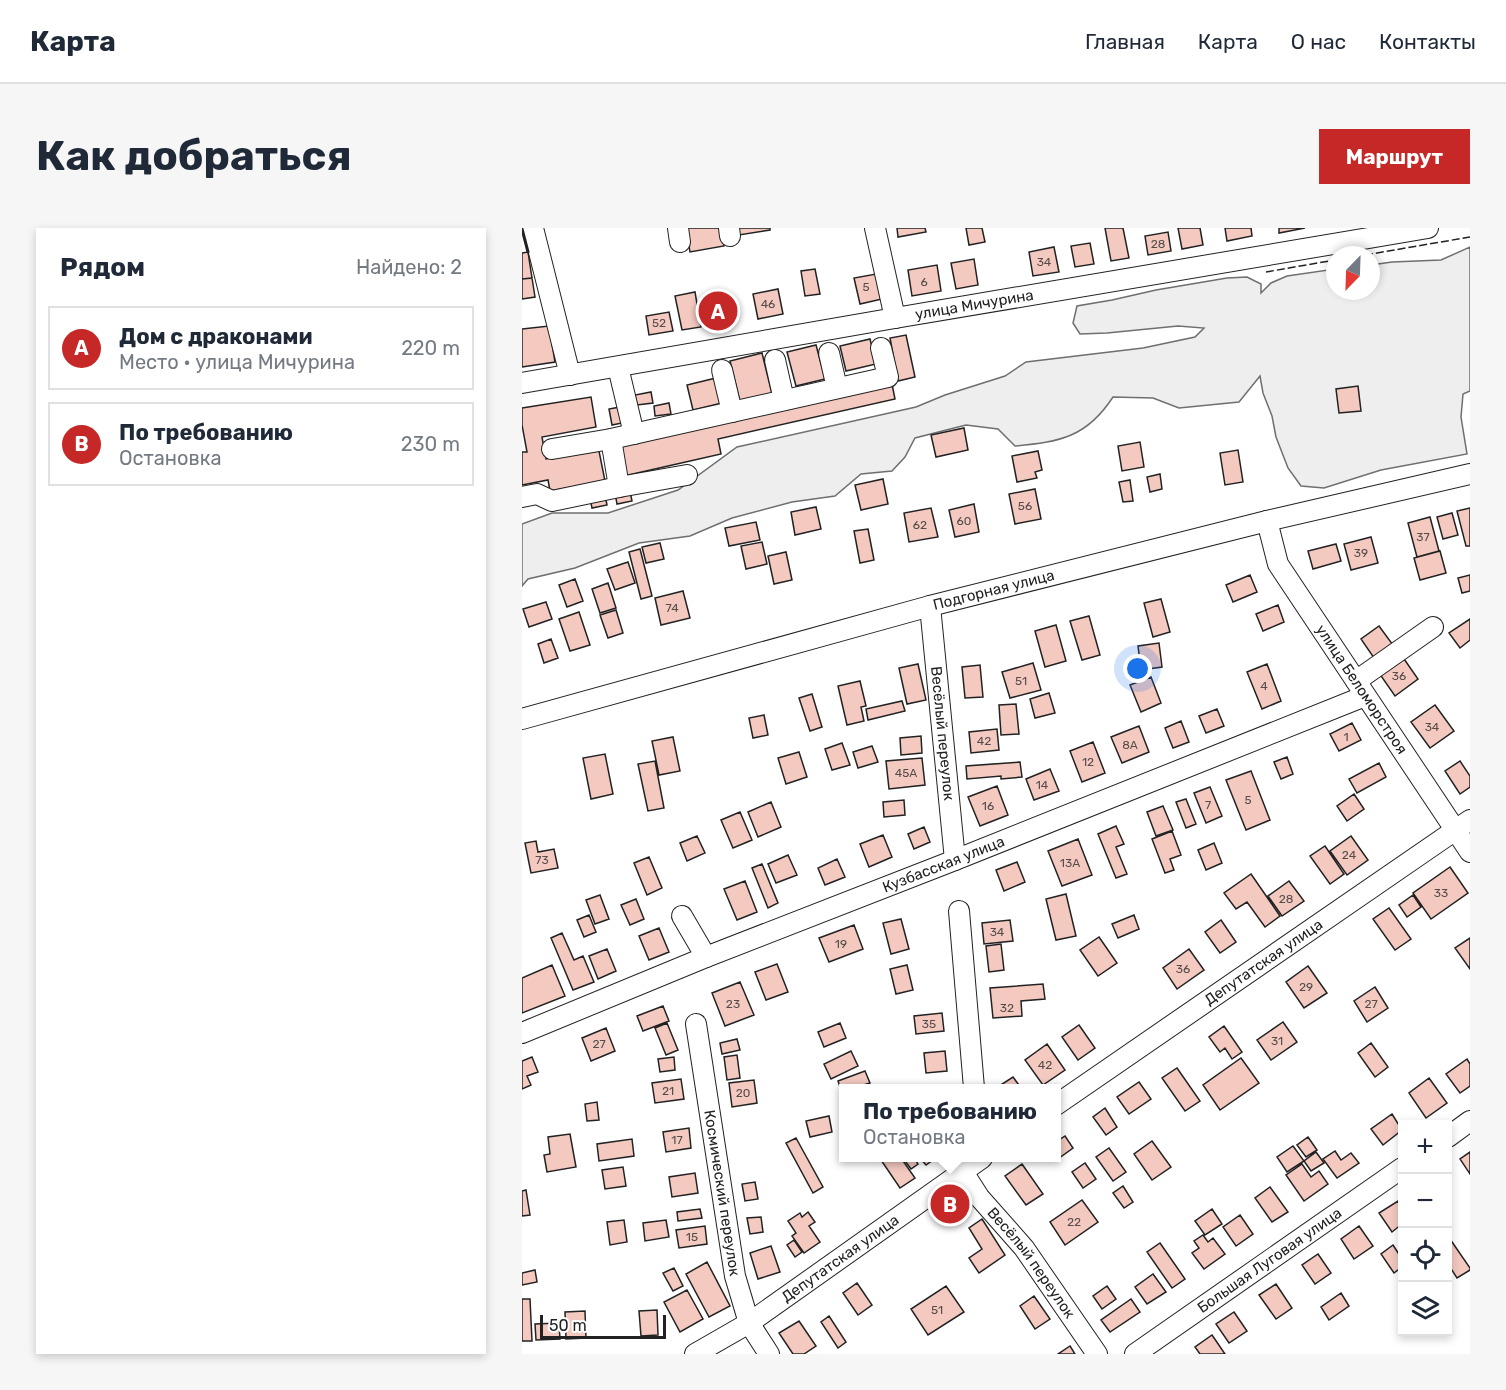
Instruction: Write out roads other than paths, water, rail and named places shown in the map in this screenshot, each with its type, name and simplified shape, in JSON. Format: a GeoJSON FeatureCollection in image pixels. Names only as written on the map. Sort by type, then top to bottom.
{"type":"FeatureCollection","features":[{"type":"Feature","properties":{"kind":"street"},"geometry":{"type":"LineString","coordinates":[[533,228],[570,375]]}},
{"type":"Feature","properties":{"kind":"street"},"geometry":{"type":"LineString","coordinates":[[875,228],[895,318]]}},
{"type":"Feature","properties":{"kind":"street","name":"улица Мичурина"},"geometry":{"type":"LineString","coordinates":[[522,383],[1428,228]]}},
{"type":"Feature","properties":{"kind":"street"},"geometry":{"type":"LineString","coordinates":[[552,449],[611,439],[888,377],[881,348]]}},
{"type":"Feature","properties":{"kind":"street"},"geometry":{"type":"LineString","coordinates":[[829,353],[837,388]]}},
{"type":"Feature","properties":{"kind":"street"},"geometry":{"type":"LineString","coordinates":[[775,360],[784,400]]}},
{"type":"Feature","properties":{"kind":"street"},"geometry":{"type":"LineString","coordinates":[[618,367],[633,434]]}},
{"type":"Feature","properties":{"kind":"street"},"geometry":{"type":"LineString","coordinates":[[722,370],[732,412]]}},
{"type":"Feature","properties":{"kind":"street"},"geometry":{"type":"LineString","coordinates":[[611,439],[619,487]]}},
{"type":"Feature","properties":{"kind":"street","name":"Подгорная улица"},"geometry":{"type":"LineString","coordinates":[[522,719],[930,606],[1267,521],[1470,474]]}},
{"type":"Feature","properties":{"kind":"street"},"geometry":{"type":"LineString","coordinates":[[522,497],[537,494],[552,501],[687,475]]}},
{"type":"Feature","properties":{"kind":"street","name":"улица Беломорстроя"},"geometry":{"type":"LineString","coordinates":[[1267,521],[1278,564],[1360,688],[1462,826],[1470,852]]}},
{"type":"Feature","properties":{"kind":"street","name":"Весёлый переулок"},"geometry":{"type":"LineString","coordinates":[[930,606],[955,860]]}},
{"type":"Feature","properties":{"kind":"street","name":"Кузбасская улица"},"geometry":{"type":"LineString","coordinates":[[522,1033],[706,957],[955,860],[1360,688],[1433,627]]}},
{"type":"Feature","properties":{"kind":"street","name":"Депутатская улица"},"geometry":{"type":"LineString","coordinates":[[1061,1102],[1462,826]]}},
{"type":"Feature","properties":{"kind":"street"},"geometry":{"type":"LineString","coordinates":[[959,911],[974,1084]]}},
{"type":"Feature","properties":{"kind":"street"},"geometry":{"type":"LineString","coordinates":[[682,916],[706,957]]}},
{"type":"Feature","properties":{"kind":"street","name":"Космический переулок"},"geometry":{"type":"LineString","coordinates":[[696,1024],[735,1276],[749,1323],[769,1354]]}},
{"type":"Feature","properties":{"kind":"street"},"geometry":{"type":"LineString","coordinates":[[1452,1134],[1470,1122]]}},
{"type":"Feature","properties":{"kind":"street","name":"Депутатская улица"},"geometry":{"type":"LineString","coordinates":[[695,1354],[749,1323],[977,1162]]}},
{"type":"Feature","properties":{"kind":"street","name":"Большая Луговая улица"},"geometry":{"type":"LineString","coordinates":[[1135,1354],[1398,1171]]}},
{"type":"Feature","properties":{"kind":"street","name":"Весёлый переулок"},"geometry":{"type":"LineString","coordinates":[[963,1172],[979,1197],[1024,1248],[1097,1354]]}},
{"type":"Feature","properties":{"kind":"place","name":"Дом с драконами"},"geometry":{"type":"Point","coordinates":[718,311]}},
{"type":"Feature","properties":{"kind":"place","name":"По требованию"},"geometry":{"type":"Point","coordinates":[950,1204]}}]}
